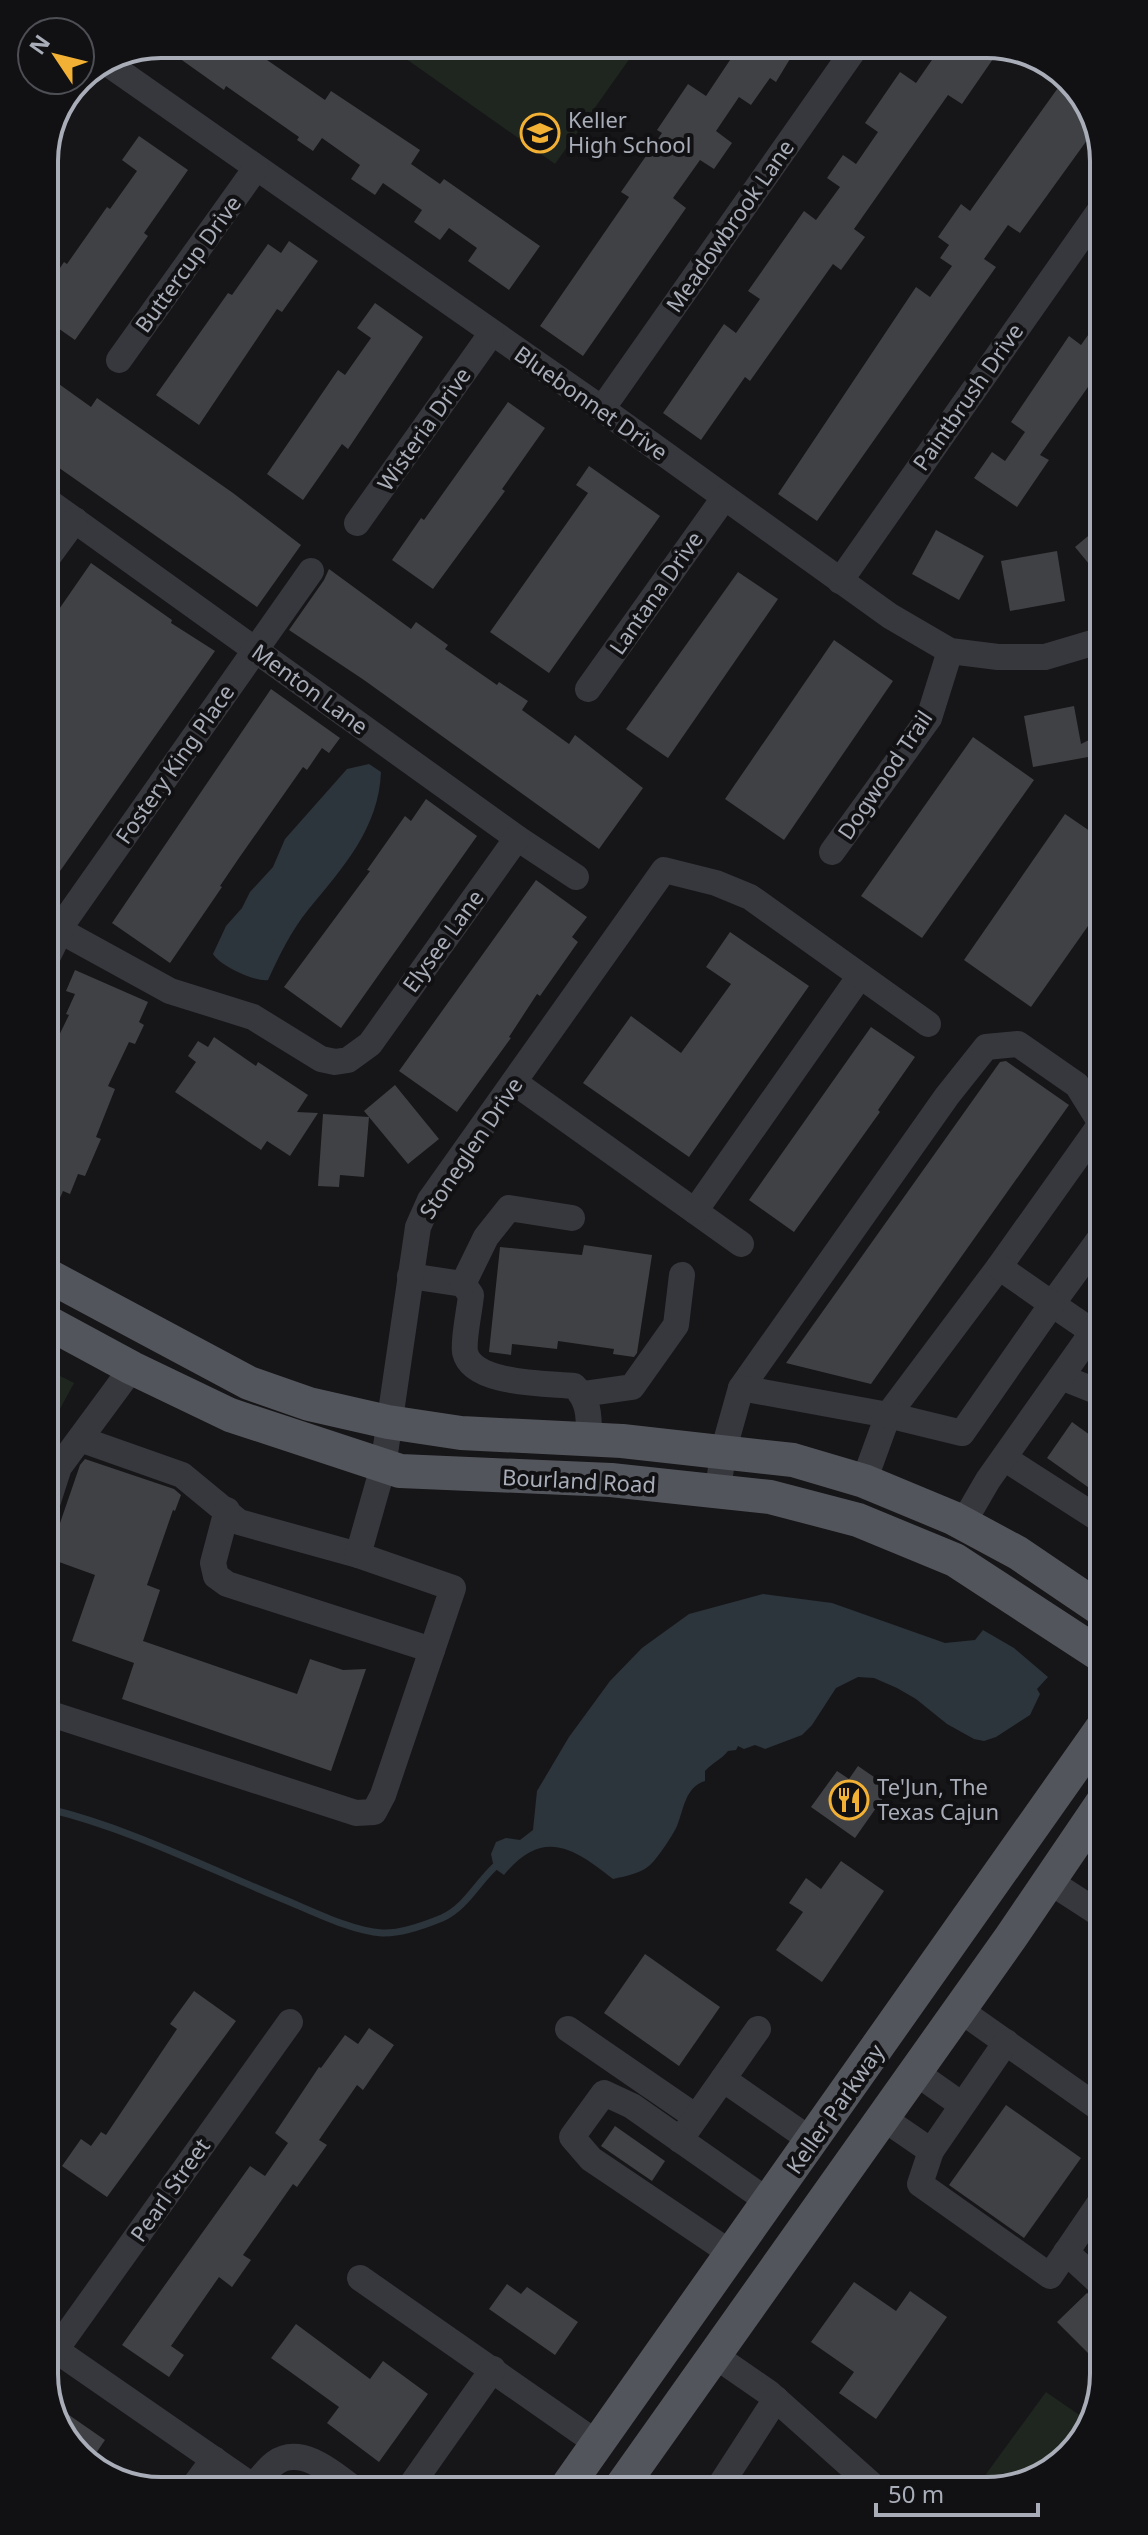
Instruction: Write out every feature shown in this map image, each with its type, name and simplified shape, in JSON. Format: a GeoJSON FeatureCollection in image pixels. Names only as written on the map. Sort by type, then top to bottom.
{"type":"FeatureCollection","features":[{"type":"Feature","properties":{"kind":"main road","name":"Bourland Road"},"geometry":{"type":"LineString","coordinates":[[58,1281],[249,1383],[309,1404],[388,1422],[461,1433],[589,1439],[793,1460],[864,1481],[963,1523],[1018,1553],[1090,1602]]}},
{"type":"Feature","properties":{"kind":"main road","name":"Bourland Road"},"geometry":{"type":"LineString","coordinates":[[58,1328],[230,1415],[383,1467],[437,1474],[611,1480],[718,1491],[770,1497],[858,1520],[955,1560],[1090,1648]]}},
{"type":"Feature","properties":{"kind":"main road","name":"Keller Parkway"},"geometry":{"type":"LineString","coordinates":[[574,2477],[1090,1745]]}},
{"type":"Feature","properties":{"kind":"main road","name":"Keller Parkway"},"geometry":{"type":"LineString","coordinates":[[628,2477],[1049,1881],[1090,1842]]}},
{"type":"Feature","properties":{"kind":"street","name":"Meadowbrook Lane"},"geometry":{"type":"LineString","coordinates":[[602,409],[848,58]]}},
{"type":"Feature","properties":{"kind":"street","name":"Bluebonnet Drive"},"geometry":{"type":"LineString","coordinates":[[116,69],[602,409],[890,616],[950,651],[998,657],[1045,657],[1090,644]]}},
{"type":"Feature","properties":{"kind":"street","name":"Buttercup Drive"},"geometry":{"type":"LineString","coordinates":[[119,360],[256,168]]}},
{"type":"Feature","properties":{"kind":"street","name":"Paintbrush Drive"},"geometry":{"type":"LineString","coordinates":[[840,581],[1090,224]]}},
{"type":"Feature","properties":{"kind":"street","name":"Wisteria Drive"},"geometry":{"type":"LineString","coordinates":[[357,523],[491,334]]}},
{"type":"Feature","properties":{"kind":"street","name":"Lantana Drive"},"geometry":{"type":"LineString","coordinates":[[588,689],[724,498]]}},
{"type":"Feature","properties":{"kind":"street","name":"Menton Lane"},"geometry":{"type":"LineString","coordinates":[[58,508],[517,838],[576,877]]}},
{"type":"Feature","properties":{"kind":"street"},"geometry":{"type":"LineString","coordinates":[[58,543],[75,520]]}},
{"type":"Feature","properties":{"kind":"street","name":"Fostery King Place"},"geometry":{"type":"LineString","coordinates":[[59,930],[311,571]]}},
{"type":"Feature","properties":{"kind":"street","name":"Dogwood Trail"},"geometry":{"type":"LineString","coordinates":[[832,852],[929,718],[950,651]]}},
{"type":"Feature","properties":{"kind":"street","name":"Elysee Lane"},"geometry":{"type":"LineString","coordinates":[[59,930],[170,991],[253,1017],[321,1059],[348,1060],[370,1044],[517,838]]}},
{"type":"Feature","properties":{"kind":"street","name":"Stoneglen Drive"},"geometry":{"type":"LineString","coordinates":[[358,1555],[383,1467],[415,1242],[423,1213],[664,870],[716,883],[750,897],[860,976]]}},
{"type":"Feature","properties":{"kind":"street"},"geometry":{"type":"LineString","coordinates":[[695,1211],[860,976],[928,1024]]}},
{"type":"Feature","properties":{"kind":"street"},"geometry":{"type":"LineString","coordinates":[[718,1491],[723,1452],[741,1388],[947,1096],[986,1047],[1018,1044],[1077,1085],[1090,1106]]}},
{"type":"Feature","properties":{"kind":"street"},"geometry":{"type":"LineString","coordinates":[[514,1082],[741,1244]]}},
{"type":"Feature","properties":{"kind":"street"},"geometry":{"type":"LineString","coordinates":[[864,1481],[888,1415],[999,1267],[1090,1137]]}},
{"type":"Feature","properties":{"kind":"street"},"geometry":{"type":"LineString","coordinates":[[463,1284],[486,1237],[509,1208],[572,1218]]}},
{"type":"Feature","properties":{"kind":"street"},"geometry":{"type":"LineString","coordinates":[[741,1388],[888,1415],[962,1433],[1090,1252]]}},
{"type":"Feature","properties":{"kind":"street"},"geometry":{"type":"LineString","coordinates":[[999,1267],[1052,1304],[1090,1323]]}},
{"type":"Feature","properties":{"kind":"street"},"geometry":{"type":"LineString","coordinates":[[583,1394],[632,1387],[676,1325],[682,1275]]}},
{"type":"Feature","properties":{"kind":"street"},"geometry":{"type":"LineString","coordinates":[[410,1276],[463,1284],[471,1295],[465,1352],[473,1366],[490,1377],[574,1386],[583,1394],[588,1409],[589,1439]]}},
{"type":"Feature","properties":{"kind":"street"},"geometry":{"type":"LineString","coordinates":[[963,1523],[1004,1458],[1090,1336]]}},
{"type":"Feature","properties":{"kind":"street"},"geometry":{"type":"LineString","coordinates":[[58,1470],[132,1368]]}},
{"type":"Feature","properties":{"kind":"street"},"geometry":{"type":"LineString","coordinates":[[1061,1377],[1090,1389]]}},
{"type":"Feature","properties":{"kind":"street"},"geometry":{"type":"LineString","coordinates":[[58,1716],[356,1813],[374,1812],[383,1795],[453,1588],[358,1555],[239,1522],[182,1475],[80,1439]]}},
{"type":"Feature","properties":{"kind":"street"},"geometry":{"type":"LineString","coordinates":[[1004,1458],[1090,1513]]}},
{"type":"Feature","properties":{"kind":"street"},"geometry":{"type":"LineString","coordinates":[[227,1510],[213,1563],[216,1576],[227,1584],[432,1650]]}},
{"type":"Feature","properties":{"kind":"street"},"geometry":{"type":"LineString","coordinates":[[1049,1881],[1090,1908]]}},
{"type":"Feature","properties":{"kind":"street"},"geometry":{"type":"LineString","coordinates":[[960,2010],[1090,2102]]}},
{"type":"Feature","properties":{"kind":"street","name":"Pearl Street"},"geometry":{"type":"LineString","coordinates":[[58,2343],[290,2022]]}},
{"type":"Feature","properties":{"kind":"street"},"geometry":{"type":"LineString","coordinates":[[568,2029],[696,2117]]}},
{"type":"Feature","properties":{"kind":"street"},"geometry":{"type":"LineString","coordinates":[[680,2140],[758,2029]]}},
{"type":"Feature","properties":{"kind":"street"},"geometry":{"type":"LineString","coordinates":[[1006,2042],[931,2151],[920,2184],[1050,2276],[1090,2217]]}},
{"type":"Feature","properties":{"kind":"street"},"geometry":{"type":"LineString","coordinates":[[915,2072],[962,2105]]}},
{"type":"Feature","properties":{"kind":"street"},"geometry":{"type":"LineString","coordinates":[[723,2079],[812,2141]]}},
{"type":"Feature","properties":{"kind":"street"},"geometry":{"type":"LineString","coordinates":[[732,2254],[591,2159],[572,2137],[604,2093],[632,2106],[769,2202]]}},
{"type":"Feature","properties":{"kind":"street"},"geometry":{"type":"LineString","coordinates":[[883,2118],[931,2151]]}},
{"type":"Feature","properties":{"kind":"street"},"geometry":{"type":"LineString","coordinates":[[1066,2252],[1090,2274]]}},
{"type":"Feature","properties":{"kind":"street"},"geometry":{"type":"LineString","coordinates":[[360,2278],[598,2444]]}},
{"type":"Feature","properties":{"kind":"street"},"geometry":{"type":"LineString","coordinates":[[58,2355],[240,2477]]}},
{"type":"Feature","properties":{"kind":"street"},"geometry":{"type":"LineString","coordinates":[[714,2355],[776,2399],[863,2477]]}},
{"type":"Feature","properties":{"kind":"street"},"geometry":{"type":"LineString","coordinates":[[417,2477],[493,2369]]}},
{"type":"Feature","properties":{"kind":"street"},"geometry":{"type":"LineString","coordinates":[[725,2477],[776,2399]]}},
{"type":"Feature","properties":{"kind":"street"},"geometry":{"type":"LineString","coordinates":[[265,2477],[277,2461],[299,2457],[323,2466],[338,2477]]}},
{"type":"Feature","properties":{"kind":"street"},"geometry":{"type":"LineString","coordinates":[[201,2477],[214,2459]]}},
{"type":"Feature","properties":{"kind":"shaded area"},"geometry":{"type":"Polygon","coordinates":[[[405,58],[630,58],[555,164],[405,58]]]}},
{"type":"Feature","properties":{"kind":"shaded area"},"geometry":{"type":"Polygon","coordinates":[[[369,764],[381,772],[374,811],[366,829],[346,863],[296,926],[268,980],[247,976],[217,959],[213,954],[226,926],[242,908],[250,892],[273,867],[285,839],[347,769],[369,764]]]}},
{"type":"Feature","properties":{"kind":"shaded area"},"geometry":{"type":"Polygon","coordinates":[[[58,1375],[74,1383],[58,1413],[58,1375]]]}},
{"type":"Feature","properties":{"kind":"shaded area"},"geometry":{"type":"Polygon","coordinates":[[[763,1594],[832,1603],[945,1643],[975,1640],[983,1630],[1014,1648],[1048,1677],[1037,1689],[1040,1694],[1030,1715],[996,1737],[984,1741],[947,1724],[897,1688],[874,1678],[858,1677],[836,1688],[802,1735],[765,1749],[755,1745],[744,1749],[738,1746],[708,1768],[705,1781],[689,1793],[669,1839],[645,1869],[613,1879],[572,1851],[558,1847],[532,1851],[504,1875],[494,1868],[491,1854],[496,1842],[506,1838],[520,1840],[533,1830],[537,1791],[569,1737],[610,1681],[642,1648],[689,1614],[763,1594]]]}},
{"type":"Feature","properties":{"kind":"shaded area"},"geometry":{"type":"Polygon","coordinates":[[[1046,2392],[1081,2416],[1069,2437],[1044,2460],[1020,2472],[984,2477],[1046,2392]]]}},
{"type":"Feature","properties":{"kind":"building"},"geometry":{"type":"Polygon","coordinates":[[[179,58],[264,58],[325,100],[331,91],[420,150],[411,164],[440,184],[444,179],[540,246],[509,290],[468,261],[477,248],[449,228],[440,240],[414,222],[422,210],[383,183],[375,195],[351,179],[360,165],[322,138],[313,151],[297,140],[299,137],[226,86],[224,90],[179,58]]]}},
{"type":"Feature","properties":{"kind":"building"},"geometry":{"type":"Polygon","coordinates":[[[731,58],[791,58],[776,82],[770,78],[751,105],[739,97],[716,131],[732,143],[714,169],[700,160],[673,198],[686,208],[583,356],[540,326],[629,197],[621,192],[662,133],[657,130],[688,84],[706,96],[731,58]]]}},
{"type":"Feature","properties":{"kind":"building"},"geometry":{"type":"Polygon","coordinates":[[[933,58],[993,59],[962,104],[948,95],[854,229],[865,237],[841,270],[833,264],[750,381],[745,377],[701,440],[663,413],[724,324],[736,333],[760,299],[748,291],[804,211],[816,220],[840,187],[827,178],[843,155],[856,164],[878,132],[865,123],[900,72],[916,83],[933,58]]]}},
{"type":"Feature","properties":{"kind":"building"},"geometry":{"type":"Polygon","coordinates":[[[1059,87],[1079,116],[1088,139],[1020,233],[1008,225],[984,259],[996,267],[817,521],[778,494],[916,287],[930,297],[952,266],[940,258],[949,245],[938,237],[961,204],[970,211],[1059,87]]]}},
{"type":"Feature","properties":{"kind":"building"},"geometry":{"type":"Polygon","coordinates":[[[139,136],[188,170],[144,233],[148,236],[75,340],[58,328],[58,271],[64,262],[67,264],[137,171],[122,160],[139,136]]]}},
{"type":"Feature","properties":{"kind":"building"},"geometry":{"type":"Polygon","coordinates":[[[289,241],[318,261],[282,312],[277,309],[199,425],[156,395],[228,293],[232,295],[268,244],[281,253],[289,241]]]}},
{"type":"Feature","properties":{"kind":"building"},"geometry":{"type":"Polygon","coordinates":[[[375,303],[423,337],[348,449],[342,444],[303,500],[267,474],[338,370],[345,375],[371,338],[357,328],[375,303]]]}},
{"type":"Feature","properties":{"kind":"building"},"geometry":{"type":"Polygon","coordinates":[[[1090,332],[1090,388],[1088,387],[1040,455],[1049,460],[1017,507],[974,478],[992,452],[1005,461],[1025,432],[1011,422],[1069,336],[1081,345],[1090,332]]]}},
{"type":"Feature","properties":{"kind":"building"},"geometry":{"type":"Polygon","coordinates":[[[58,383],[91,407],[97,398],[233,493],[301,545],[257,607],[58,467],[58,383]]]}},
{"type":"Feature","properties":{"kind":"building"},"geometry":{"type":"Polygon","coordinates":[[[508,402],[545,428],[502,489],[505,491],[433,589],[392,560],[508,402]]]}},
{"type":"Feature","properties":{"kind":"building"},"geometry":{"type":"Polygon","coordinates":[[[589,466],[660,516],[549,673],[490,632],[588,493],[576,485],[589,466]]]}},
{"type":"Feature","properties":{"kind":"building"},"geometry":{"type":"Polygon","coordinates":[[[936,530],[984,556],[959,600],[912,574],[936,530]]]}},
{"type":"Feature","properties":{"kind":"building"},"geometry":{"type":"Polygon","coordinates":[[[1090,534],[1090,565],[1075,547],[1090,534]]]}},
{"type":"Feature","properties":{"kind":"building"},"geometry":{"type":"Polygon","coordinates":[[[1057,551],[1065,601],[1010,611],[1001,561],[1057,551]]]}},
{"type":"Feature","properties":{"kind":"building"},"geometry":{"type":"Polygon","coordinates":[[[91,563],[172,620],[171,623],[215,651],[58,874],[58,611],[91,563]]]}},
{"type":"Feature","properties":{"kind":"building"},"geometry":{"type":"Polygon","coordinates":[[[329,569],[411,629],[416,622],[448,645],[445,649],[497,685],[499,682],[528,701],[522,710],[569,744],[575,735],[643,788],[599,849],[364,680],[289,630],[329,569]]]}},
{"type":"Feature","properties":{"kind":"building"},"geometry":{"type":"Polygon","coordinates":[[[738,572],[778,599],[668,758],[626,729],[738,572]]]}},
{"type":"Feature","properties":{"kind":"building"},"geometry":{"type":"Polygon","coordinates":[[[834,640],[893,681],[784,840],[725,799],[834,640]]]}},
{"type":"Feature","properties":{"kind":"building"},"geometry":{"type":"Polygon","coordinates":[[[271,689],[340,738],[329,753],[322,748],[307,770],[303,767],[170,963],[112,923],[271,689]]]}},
{"type":"Feature","properties":{"kind":"building"},"geometry":{"type":"Polygon","coordinates":[[[1074,706],[1081,744],[1090,740],[1090,757],[1033,767],[1024,716],[1074,706]]]}},
{"type":"Feature","properties":{"kind":"building"},"geometry":{"type":"Polygon","coordinates":[[[973,737],[1034,780],[922,938],[861,896],[973,737]]]}},
{"type":"Feature","properties":{"kind":"building"},"geometry":{"type":"Polygon","coordinates":[[[426,799],[477,836],[341,1028],[284,987],[370,871],[367,870],[405,816],[411,821],[426,799]]]}},
{"type":"Feature","properties":{"kind":"building"},"geometry":{"type":"Polygon","coordinates":[[[1065,814],[1090,831],[1090,923],[1031,1007],[964,960],[1065,814]]]}},
{"type":"Feature","properties":{"kind":"building"},"geometry":{"type":"Polygon","coordinates":[[[536,880],[587,917],[572,937],[578,942],[540,996],[537,994],[511,1038],[457,1112],[399,1071],[536,880]]]}},
{"type":"Feature","properties":{"kind":"building"},"geometry":{"type":"Polygon","coordinates":[[[730,932],[809,986],[689,1157],[583,1083],[631,1016],[681,1053],[731,984],[706,967],[730,932]]]}},
{"type":"Feature","properties":{"kind":"building"},"geometry":{"type":"Polygon","coordinates":[[[75,970],[148,1002],[139,1022],[144,1025],[135,1044],[129,1042],[108,1086],[115,1089],[96,1137],[101,1139],[85,1176],[78,1174],[70,1194],[63,1191],[58,1203],[58,1038],[75,994],[66,991],[75,970]]]}},
{"type":"Feature","properties":{"kind":"building"},"geometry":{"type":"Polygon","coordinates":[[[871,1027],[915,1057],[878,1110],[880,1112],[794,1232],[749,1200],[871,1027]]]}},
{"type":"Feature","properties":{"kind":"building"},"geometry":{"type":"Polygon","coordinates":[[[214,1037],[256,1066],[258,1062],[308,1095],[297,1112],[318,1113],[290,1156],[267,1141],[261,1150],[175,1092],[196,1062],[188,1056],[198,1041],[208,1047],[214,1037]]]}},
{"type":"Feature","properties":{"kind":"building"},"geometry":{"type":"Polygon","coordinates":[[[1006,1061],[1069,1105],[871,1384],[786,1363],[1000,1062],[1006,1061]]]}},
{"type":"Feature","properties":{"kind":"building"},"geometry":{"type":"Polygon","coordinates":[[[395,1085],[439,1139],[408,1164],[364,1111],[395,1085]]]}},
{"type":"Feature","properties":{"kind":"building"},"geometry":{"type":"Polygon","coordinates":[[[323,1114],[369,1117],[364,1177],[340,1175],[339,1187],[318,1186],[323,1114]]]}},
{"type":"Feature","properties":{"kind":"building"},"geometry":{"type":"Polygon","coordinates":[[[584,1245],[652,1255],[634,1357],[613,1354],[614,1349],[558,1341],[557,1349],[512,1344],[511,1355],[489,1352],[500,1247],[582,1255],[584,1245]]]}},
{"type":"Feature","properties":{"kind":"building"},"geometry":{"type":"Polygon","coordinates":[[[1072,1422],[1090,1435],[1090,1488],[1047,1458],[1072,1422]]]}},
{"type":"Feature","properties":{"kind":"building"},"geometry":{"type":"Polygon","coordinates":[[[85,1459],[174,1489],[181,1495],[147,1585],[160,1590],[143,1641],[297,1694],[310,1659],[343,1670],[366,1669],[331,1771],[122,1699],[134,1663],[72,1641],[95,1575],[58,1562],[58,1529],[80,1465],[85,1459]]]}},
{"type":"Feature","properties":{"kind":"building"},"geometry":{"type":"Polygon","coordinates":[[[858,1766],[890,1788],[855,1838],[811,1807],[837,1771],[849,1779],[858,1766]]]}},
{"type":"Feature","properties":{"kind":"building"},"geometry":{"type":"Polygon","coordinates":[[[841,1861],[884,1891],[822,1982],[776,1950],[803,1912],[789,1903],[806,1878],[821,1889],[841,1861]]]}},
{"type":"Feature","properties":{"kind":"building"},"geometry":{"type":"Polygon","coordinates":[[[645,1954],[720,2007],[679,2066],[604,2013],[645,1954]]]}},
{"type":"Feature","properties":{"kind":"building"},"geometry":{"type":"Polygon","coordinates":[[[194,1991],[236,2021],[107,2197],[62,2166],[81,2139],[91,2146],[101,2132],[106,2135],[177,2029],[170,2024],[194,1991]]]}},
{"type":"Feature","properties":{"kind":"building"},"geometry":{"type":"Polygon","coordinates":[[[369,2028],[394,2045],[363,2090],[357,2085],[319,2140],[327,2145],[297,2187],[293,2184],[243,2255],[251,2260],[232,2287],[219,2277],[171,2346],[184,2355],[169,2377],[122,2345],[250,2166],[265,2176],[288,2143],[275,2133],[319,2067],[345,2035],[358,2044],[369,2028]]]}},
{"type":"Feature","properties":{"kind":"building"},"geometry":{"type":"Polygon","coordinates":[[[1006,2105],[1081,2158],[1024,2238],[949,2185],[1006,2105]]]}},
{"type":"Feature","properties":{"kind":"building"},"geometry":{"type":"Polygon","coordinates":[[[615,2126],[665,2161],[652,2181],[601,2146],[615,2126]]]}},
{"type":"Feature","properties":{"kind":"building"},"geometry":{"type":"Polygon","coordinates":[[[854,2282],[896,2311],[910,2291],[947,2317],[876,2419],[839,2393],[854,2372],[811,2342],[854,2282]]]}},
{"type":"Feature","properties":{"kind":"building"},"geometry":{"type":"Polygon","coordinates":[[[507,2284],[521,2294],[527,2287],[578,2322],[555,2355],[489,2309],[507,2284]]]}},
{"type":"Feature","properties":{"kind":"building"},"geometry":{"type":"Polygon","coordinates":[[[1087,2293],[1090,2295],[1090,2355],[1057,2322],[1087,2293]]]}},
{"type":"Feature","properties":{"kind":"building"},"geometry":{"type":"Polygon","coordinates":[[[296,2324],[370,2379],[383,2361],[428,2394],[379,2462],[327,2423],[339,2407],[271,2358],[296,2324]]]}},
{"type":"Feature","properties":{"kind":"building"},"geometry":{"type":"Polygon","coordinates":[[[68,2417],[105,2440],[96,2454],[79,2437],[68,2417]]]}},
{"type":"Feature","properties":{"kind":"waterway"},"geometry":{"type":"LineString","coordinates":[[58,1811],[136,1837],[343,1924],[382,1933],[413,1928],[451,1913],[499,1863]]}},
{"type":"Feature","properties":{"kind":"place","name":"Keller High School"},"geometry":{"type":"Point","coordinates":[540,133]}},
{"type":"Feature","properties":{"kind":"place","name":"Te'Jun, The Texas Cajun"},"geometry":{"type":"Point","coordinates":[849,1800]}}]}
